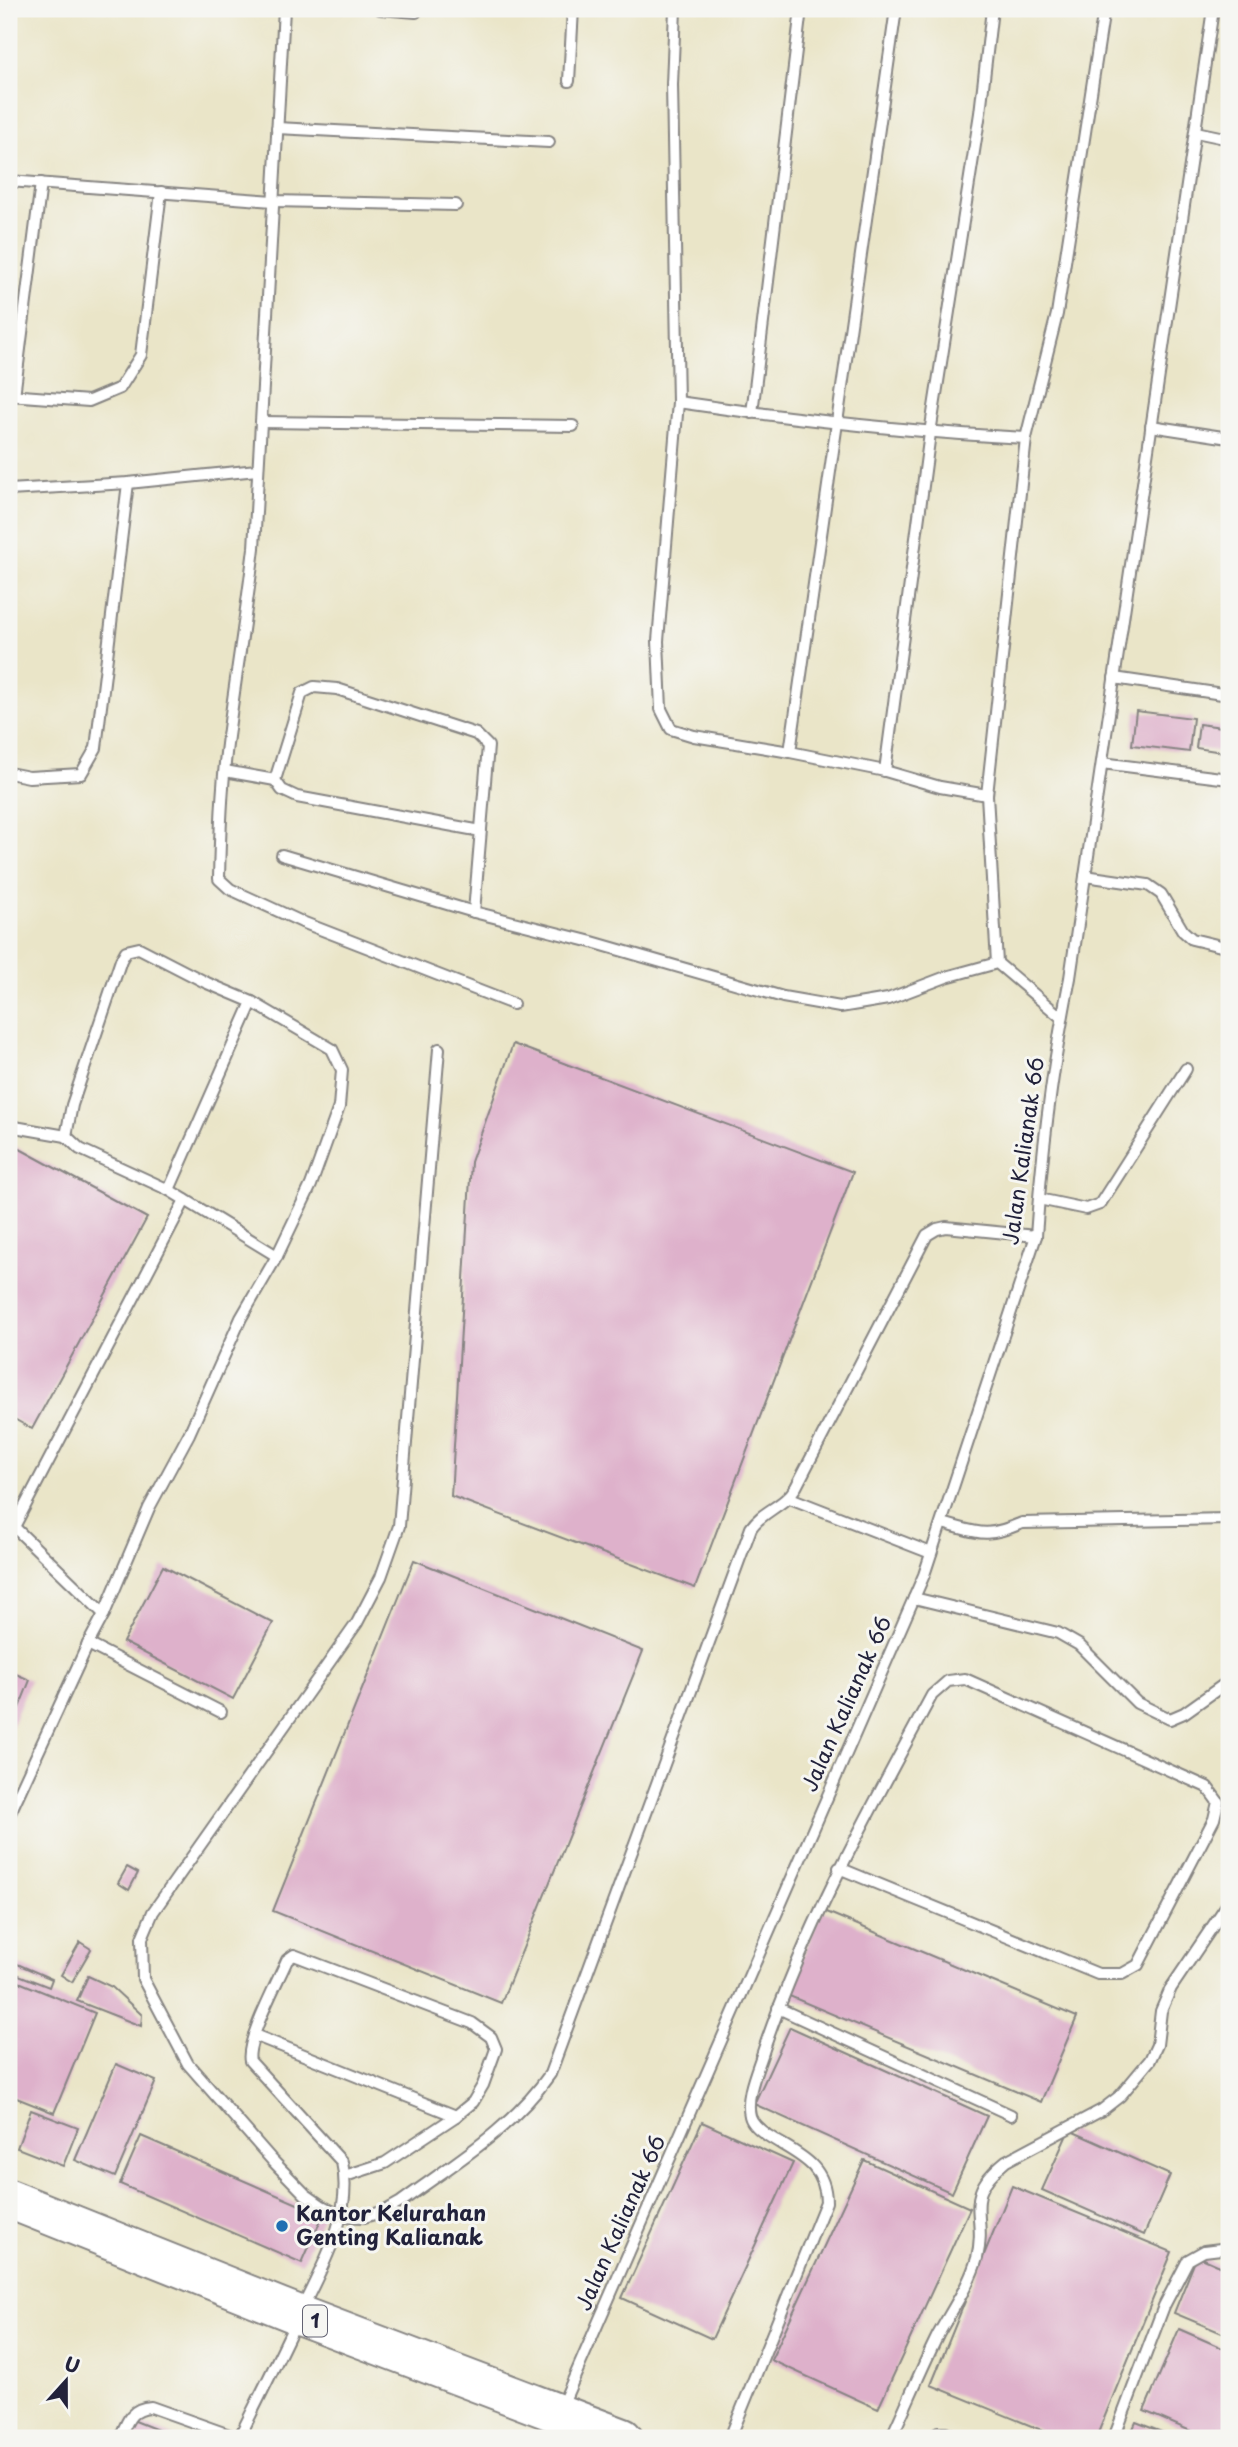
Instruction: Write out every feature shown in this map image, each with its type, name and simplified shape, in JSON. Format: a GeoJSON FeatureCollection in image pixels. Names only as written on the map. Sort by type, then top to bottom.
{"type":"FeatureCollection","features":[{"type":"Feature","properties":{"kind":"highway","name":"1"},"geometry":{"type":"LineString","coordinates":[[9,2199],[299,2315],[622,2438]]}},
{"type":"Feature","properties":{"kind":"lane"},"geometry":{"type":"LineString","coordinates":[[284,9],[254,548],[245,634],[229,730],[220,823],[219,879],[230,888],[302,922],[513,1004]]}},
{"type":"Feature","properties":{"kind":"lane"},"geometry":{"type":"LineString","coordinates":[[380,9],[416,12]]}},
{"type":"Feature","properties":{"kind":"lane"},"geometry":{"type":"LineString","coordinates":[[569,81],[573,9]]}},
{"type":"Feature","properties":{"kind":"lane"},"geometry":{"type":"LineString","coordinates":[[675,9],[672,85],[678,402],[658,641],[661,709],[671,729],[694,736],[885,771],[940,788],[987,795]]}},
{"type":"Feature","properties":{"kind":"lane"},"geometry":{"type":"LineString","coordinates":[[752,413],[801,9]]}},
{"type":"Feature","properties":{"kind":"lane"},"geometry":{"type":"LineString","coordinates":[[790,752],[896,9]]}},
{"type":"Feature","properties":{"kind":"lane"},"geometry":{"type":"LineString","coordinates":[[885,771],[930,433],[980,113],[992,9]]}},
{"type":"Feature","properties":{"kind":"lane"},"geometry":{"type":"LineString","coordinates":[[1062,1018],[997,963],[987,795],[1026,438],[1057,314],[1104,9]]}},
{"type":"Feature","properties":{"kind":"lane","name":"Jalan Kalianak 66"},"geometry":{"type":"LineString","coordinates":[[559,2414],[914,1598],[942,1523],[1036,1236],[1062,1018],[1213,9]]}},
{"type":"Feature","properties":{"kind":"lane"},"geometry":{"type":"LineString","coordinates":[[277,128],[549,142]]}},
{"type":"Feature","properties":{"kind":"lane"},"geometry":{"type":"LineString","coordinates":[[1196,132],[1229,139]]}},
{"type":"Feature","properties":{"kind":"lane"},"geometry":{"type":"LineString","coordinates":[[9,181],[273,201],[456,205]]}},
{"type":"Feature","properties":{"kind":"lane"},"geometry":{"type":"LineString","coordinates":[[40,183],[12,395],[89,401],[120,388],[141,355],[161,192]]}},
{"type":"Feature","properties":{"kind":"lane"},"geometry":{"type":"LineString","coordinates":[[678,402],[930,433],[1026,438]]}},
{"type":"Feature","properties":{"kind":"lane"},"geometry":{"type":"LineString","coordinates":[[261,422],[573,426]]}},
{"type":"Feature","properties":{"kind":"lane"},"geometry":{"type":"LineString","coordinates":[[1151,426],[1229,438]]}},
{"type":"Feature","properties":{"kind":"lane"},"geometry":{"type":"LineString","coordinates":[[9,489],[128,483],[257,470]]}},
{"type":"Feature","properties":{"kind":"lane"},"geometry":{"type":"LineString","coordinates":[[9,773],[29,777],[81,774],[96,748],[128,483]]}},
{"type":"Feature","properties":{"kind":"lane"},"geometry":{"type":"LineString","coordinates":[[1114,678],[1229,695]]}},
{"type":"Feature","properties":{"kind":"lane"},"geometry":{"type":"LineString","coordinates":[[275,780],[302,693],[314,687],[337,689],[476,734],[488,746],[474,912]]}},
{"type":"Feature","properties":{"kind":"lane"},"geometry":{"type":"LineString","coordinates":[[1102,763],[1229,779]]}},
{"type":"Feature","properties":{"kind":"lane"},"geometry":{"type":"LineString","coordinates":[[225,772],[275,780],[282,790],[297,797],[481,831]]}},
{"type":"Feature","properties":{"kind":"lane"},"geometry":{"type":"LineString","coordinates":[[282,855],[474,912],[592,942],[783,997],[840,1007],[888,999],[946,977],[997,963]]}},
{"type":"Feature","properties":{"kind":"lane"},"geometry":{"type":"LineString","coordinates":[[1085,876],[1148,885],[1161,894],[1183,931],[1192,939],[1229,948]]}},
{"type":"Feature","properties":{"kind":"lane"},"geometry":{"type":"LineString","coordinates":[[9,1815],[104,1614],[149,1508],[189,1434],[241,1318],[277,1256],[311,1185],[340,1107],[342,1070],[332,1049],[252,1002],[207,983],[139,948],[126,951],[72,1105],[66,1136]]}},
{"type":"Feature","properties":{"kind":"lane"},"geometry":{"type":"LineString","coordinates":[[170,1190],[252,1002]]}},
{"type":"Feature","properties":{"kind":"lane"},"geometry":{"type":"LineString","coordinates":[[439,1049],[400,1526],[381,1577],[357,1623],[153,1912],[142,1938],[143,1979],[188,2064],[305,2194],[341,2216],[364,2217],[401,2202],[504,2127],[535,2096],[550,2074],[751,1528],[764,1513],[790,1497],[928,1235],[946,1227],[1036,1236]]}},
{"type":"Feature","properties":{"kind":"lane"},"geometry":{"type":"LineString","coordinates":[[1039,1199],[1086,1209],[1100,1204],[1186,1069]]}},
{"type":"Feature","properties":{"kind":"lane"},"geometry":{"type":"LineString","coordinates":[[9,1126],[66,1136],[80,1149],[170,1190],[277,1256]]}},
{"type":"Feature","properties":{"kind":"lane"},"geometry":{"type":"LineString","coordinates":[[104,1614],[11,1525],[185,1200]]}},
{"type":"Feature","properties":{"kind":"lane"},"geometry":{"type":"LineString","coordinates":[[790,1497],[931,1553]]}},
{"type":"Feature","properties":{"kind":"lane"},"geometry":{"type":"LineString","coordinates":[[942,1523],[985,1535],[1022,1523],[1229,1519]]}},
{"type":"Feature","properties":{"kind":"lane"},"geometry":{"type":"LineString","coordinates":[[914,1598],[1058,1633],[1079,1645],[1137,1703],[1170,1719],[1184,1713],[1229,1681]]}},
{"type":"Feature","properties":{"kind":"lane"},"geometry":{"type":"LineString","coordinates":[[88,1644],[221,1712]]}},
{"type":"Feature","properties":{"kind":"lane"},"geometry":{"type":"LineString","coordinates":[[730,2438],[826,2202],[826,2188],[816,2168],[758,2129],[750,2117],[750,2091],[778,2008],[839,1868],[932,1695],[948,1681],[965,1679],[1207,1787],[1218,1802],[1214,1819],[1138,1965],[1122,1974],[1098,1974],[839,1868]]}},
{"type":"Feature","properties":{"kind":"lane"},"geometry":{"type":"LineString","coordinates":[[891,2438],[928,2355],[976,2260],[979,2232],[977,2198],[985,2182],[994,2170],[1006,2161],[1102,2110],[1120,2096],[1150,2060],[1157,2045],[1161,2011],[1171,1988],[1229,1902]]}},
{"type":"Feature","properties":{"kind":"lane"},"geometry":{"type":"LineString","coordinates":[[120,2438],[132,2413],[144,2407],[151,2407],[239,2438],[329,2251],[341,2216],[345,2176],[342,2162],[250,2061],[248,2052],[287,1961],[293,1955],[472,2023],[491,2037],[496,2049],[478,2094],[456,2116],[385,2163],[345,2176]]}},
{"type":"Feature","properties":{"kind":"lane"},"geometry":{"type":"LineString","coordinates":[[778,2008],[1011,2115]]}},
{"type":"Feature","properties":{"kind":"lane"},"geometry":{"type":"LineString","coordinates":[[254,2035],[456,2116]]}},
{"type":"Feature","properties":{"kind":"lane"},"geometry":{"type":"LineString","coordinates":[[1114,2438],[1164,2306],[1188,2260],[1204,2251],[1229,2248]]}},
{"type":"Feature","properties":{"kind":"lane"},"geometry":{"type":"LineString","coordinates":[[931,2438],[938,2432],[946,2432],[958,2438]]}},
{"type":"Feature","properties":{"kind":"building"},"geometry":{"type":"Polygon","coordinates":[[[1136,711],[1193,718],[1189,752],[1132,745],[1136,711]]]}},
{"type":"Feature","properties":{"kind":"building"},"geometry":{"type":"Polygon","coordinates":[[[1199,724],[1229,728],[1229,753],[1196,748],[1199,724]]]}},
{"type":"Feature","properties":{"kind":"building"},"geometry":{"type":"Polygon","coordinates":[[[513,1044],[853,1172],[695,1588],[451,1496],[471,1162],[513,1044]]]}},
{"type":"Feature","properties":{"kind":"building"},"geometry":{"type":"Polygon","coordinates":[[[9,1143],[147,1218],[32,1429],[9,1416],[9,1143]]]}},
{"type":"Feature","properties":{"kind":"building"},"geometry":{"type":"Polygon","coordinates":[[[414,1560],[643,1651],[501,2003],[273,1911],[414,1560]]]}},
{"type":"Feature","properties":{"kind":"building"},"geometry":{"type":"Polygon","coordinates":[[[163,1566],[273,1623],[233,1699],[123,1642],[163,1566]]]}},
{"type":"Feature","properties":{"kind":"building"},"geometry":{"type":"Polygon","coordinates":[[[9,1671],[30,1680],[9,1733],[9,1671]]]}},
{"type":"Feature","properties":{"kind":"building"},"geometry":{"type":"Polygon","coordinates":[[[127,1867],[138,1873],[129,1890],[118,1883],[127,1867]]]}},
{"type":"Feature","properties":{"kind":"building"},"geometry":{"type":"Polygon","coordinates":[[[822,1910],[1077,2017],[1041,2102],[787,1995],[822,1910]]]}},
{"type":"Feature","properties":{"kind":"building"},"geometry":{"type":"Polygon","coordinates":[[[80,1942],[91,1949],[72,1982],[61,1975],[80,1942]]]}},
{"type":"Feature","properties":{"kind":"building"},"geometry":{"type":"Polygon","coordinates":[[[15,1963],[52,1979],[49,1987],[11,1972],[15,1963]]]}},
{"type":"Feature","properties":{"kind":"building"},"geometry":{"type":"Polygon","coordinates":[[[88,1976],[112,1987],[142,2015],[141,2026],[77,2001],[88,1976]]]}},
{"type":"Feature","properties":{"kind":"building"},"geometry":{"type":"Polygon","coordinates":[[[9,1978],[95,2013],[54,2113],[9,2095],[9,1978]]]}},
{"type":"Feature","properties":{"kind":"building"},"geometry":{"type":"Polygon","coordinates":[[[790,2027],[987,2116],[952,2193],[754,2104],[790,2027]]]}},
{"type":"Feature","properties":{"kind":"building"},"geometry":{"type":"Polygon","coordinates":[[[116,2064],[156,2081],[115,2177],[75,2160],[116,2064]]]}},
{"type":"Feature","properties":{"kind":"building"},"geometry":{"type":"Polygon","coordinates":[[[31,2110],[78,2128],[63,2166],[17,2148],[31,2110]]]}},
{"type":"Feature","properties":{"kind":"building"},"geometry":{"type":"Polygon","coordinates":[[[702,2122],[793,2163],[712,2339],[622,2298],[702,2122]]]}},
{"type":"Feature","properties":{"kind":"building"},"geometry":{"type":"Polygon","coordinates":[[[1069,2130],[1170,2175],[1144,2235],[1042,2190],[1069,2130]]]}},
{"type":"Feature","properties":{"kind":"building"},"geometry":{"type":"Polygon","coordinates":[[[141,2136],[323,2215],[302,2263],[120,2184],[141,2136]]]}},
{"type":"Feature","properties":{"kind":"building"},"geometry":{"type":"Polygon","coordinates":[[[864,2160],[970,2208],[878,2409],[771,2360],[864,2160]]]}},
{"type":"Feature","properties":{"kind":"building"},"geometry":{"type":"Polygon","coordinates":[[[1012,2186],[1172,2252],[1096,2438],[1061,2438],[931,2385],[1012,2186]]]}},
{"type":"Feature","properties":{"kind":"building"},"geometry":{"type":"Polygon","coordinates":[[[1197,2256],[1229,2270],[1229,2336],[1174,2313],[1197,2256]]]}},
{"type":"Feature","properties":{"kind":"building"},"geometry":{"type":"Polygon","coordinates":[[[1179,2329],[1229,2351],[1229,2438],[1207,2438],[1144,2411],[1179,2329]]]}},
{"type":"Feature","properties":{"kind":"building"},"geometry":{"type":"Polygon","coordinates":[[[130,2419],[178,2438],[122,2438],[130,2419]]]}},
{"type":"Feature","properties":{"kind":"building"},"geometry":{"type":"Polygon","coordinates":[[[1136,2422],[1177,2438],[1129,2438],[1136,2422]]]}},
{"type":"Feature","properties":{"kind":"place","name":"Kantor Kelurahan Genting Kalianak"},"geometry":{"type":"Point","coordinates":[282,2226]}}]}
